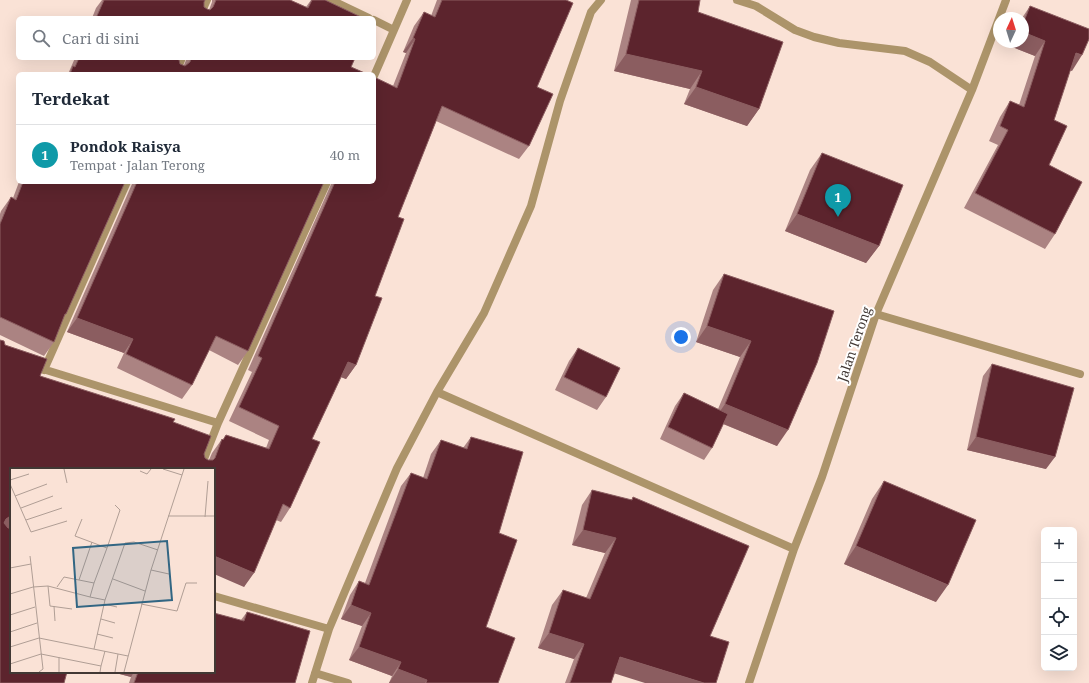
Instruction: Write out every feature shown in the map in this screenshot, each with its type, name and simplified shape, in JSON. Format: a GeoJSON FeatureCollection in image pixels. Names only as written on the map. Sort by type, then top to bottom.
{"type":"FeatureCollection","features":[{"type":"Feature","properties":{"kind":"street"},"geometry":{"type":"LineString","coordinates":[[200,16],[207,0]]}},
{"type":"Feature","properties":{"kind":"street"},"geometry":{"type":"LineString","coordinates":[[331,0],[365,16]]}},
{"type":"Feature","properties":{"kind":"street"},"geometry":{"type":"LineString","coordinates":[[376,72],[407,0]]}},
{"type":"Feature","properties":{"kind":"street"},"geometry":{"type":"LineString","coordinates":[[312,683],[328,629],[397,468],[437,392],[484,313],[531,206],[560,101],[591,12],[601,0]]}},
{"type":"Feature","properties":{"kind":"street"},"geometry":{"type":"LineString","coordinates":[[737,0],[756,6],[795,30],[814,38],[839,43],[905,51],[930,62],[972,90]]}},
{"type":"Feature","properties":{"kind":"street","name":"Jalan Terong"},"geometry":{"type":"LineString","coordinates":[[749,683],[794,549],[822,477],[876,314],[972,90],[1006,0]]}},
{"type":"Feature","properties":{"kind":"street"},"geometry":{"type":"LineString","coordinates":[[376,21],[394,30]]}},
{"type":"Feature","properties":{"kind":"street"},"geometry":{"type":"LineString","coordinates":[[175,72],[181,60]]}},
{"type":"Feature","properties":{"kind":"street"},"geometry":{"type":"LineString","coordinates":[[44,370],[126,184]]}},
{"type":"Feature","properties":{"kind":"street"},"geometry":{"type":"LineString","coordinates":[[200,468],[218,423],[326,184]]}},
{"type":"Feature","properties":{"kind":"street"},"geometry":{"type":"LineString","coordinates":[[876,314],[1080,374]]}},
{"type":"Feature","properties":{"kind":"street"},"geometry":{"type":"LineString","coordinates":[[22,363],[218,423]]}},
{"type":"Feature","properties":{"kind":"street"},"geometry":{"type":"LineString","coordinates":[[437,392],[794,549]]}},
{"type":"Feature","properties":{"kind":"street"},"geometry":{"type":"LineString","coordinates":[[215,596],[328,629]]}},
{"type":"Feature","properties":{"kind":"street"},"geometry":{"type":"LineString","coordinates":[[315,672],[348,683]]}},
{"type":"Feature","properties":{"kind":"building"},"geometry":{"type":"Polygon","coordinates":[[[104,0],[205,0],[204,7],[210,10],[216,0],[290,0],[308,8],[312,0],[325,0],[359,16],[97,16],[104,0]]]}},
{"type":"Feature","properties":{"kind":"building"},"geometry":{"type":"Polygon","coordinates":[[[442,0],[566,0],[573,3],[537,87],[553,94],[529,146],[442,106],[398,217],[404,219],[375,296],[382,298],[356,365],[348,362],[312,439],[320,442],[290,508],[283,504],[254,573],[215,556],[215,468],[10,468],[10,517],[6,519],[4,523],[8,528],[10,528],[10,673],[67,673],[64,683],[0,683],[0,340],[4,341],[5,345],[47,359],[40,376],[175,419],[173,422],[211,436],[204,454],[205,458],[208,460],[213,460],[215,458],[222,439],[223,440],[226,435],[269,449],[279,426],[239,407],[262,358],[258,356],[334,184],[376,184],[376,78],[397,88],[415,39],[413,38],[424,12],[435,17],[442,0]]]}},
{"type":"Feature","properties":{"kind":"building"},"geometry":{"type":"Polygon","coordinates":[[[639,0],[700,0],[698,12],[783,42],[759,109],[696,87],[702,71],[626,54],[639,0]]]}},
{"type":"Feature","properties":{"kind":"building"},"geometry":{"type":"Polygon","coordinates":[[[1030,6],[1089,29],[1089,39],[1082,55],[1076,53],[1054,120],[1067,126],[1049,165],[1082,182],[1055,234],[975,193],[1008,130],[1000,126],[1010,101],[1024,107],[1045,41],[1029,34],[1029,12],[1028,12],[1030,6]]]}},
{"type":"Feature","properties":{"kind":"building"},"geometry":{"type":"Polygon","coordinates":[[[78,60],[179,60],[180,64],[185,66],[190,60],[354,60],[351,67],[362,72],[71,72],[73,66],[75,67],[78,60]]]}},
{"type":"Feature","properties":{"kind":"building"},"geometry":{"type":"Polygon","coordinates":[[[822,153],[903,185],[879,246],[797,214],[822,153]]]}},
{"type":"Feature","properties":{"kind":"building"},"geometry":{"type":"Polygon","coordinates":[[[22,184],[124,184],[65,314],[54,342],[0,317],[0,224],[11,197],[16,200],[22,184]]]}},
{"type":"Feature","properties":{"kind":"building"},"geometry":{"type":"Polygon","coordinates":[[[136,184],[323,184],[248,351],[216,336],[192,385],[126,354],[133,339],[77,318],[136,184]]]}},
{"type":"Feature","properties":{"kind":"building"},"geometry":{"type":"Polygon","coordinates":[[[724,274],[834,311],[817,363],[788,430],[725,404],[751,341],[707,326],[724,274]]]}},
{"type":"Feature","properties":{"kind":"building"},"geometry":{"type":"Polygon","coordinates":[[[578,348],[620,368],[606,397],[564,377],[578,348]]]}},
{"type":"Feature","properties":{"kind":"building"},"geometry":{"type":"Polygon","coordinates":[[[992,364],[1074,388],[1055,457],[976,437],[992,364]]]}},
{"type":"Feature","properties":{"kind":"building"},"geometry":{"type":"Polygon","coordinates":[[[684,393],[728,414],[712,448],[668,427],[684,393]]]}},
{"type":"Feature","properties":{"kind":"building"},"geometry":{"type":"Polygon","coordinates":[[[471,437],[523,452],[499,533],[517,540],[486,627],[515,638],[498,683],[426,683],[427,680],[398,669],[401,662],[359,647],[371,613],[351,605],[359,581],[369,585],[411,473],[427,479],[441,440],[467,449],[471,437]]]}},
{"type":"Feature","properties":{"kind":"building"},"geometry":{"type":"Polygon","coordinates":[[[884,481],[976,520],[948,585],[856,546],[884,481]]]}},
{"type":"Feature","properties":{"kind":"building"},"geometry":{"type":"Polygon","coordinates":[[[592,490],[632,500],[633,497],[749,546],[710,636],[729,642],[716,683],[704,683],[620,657],[611,683],[570,683],[584,644],[549,633],[563,590],[590,599],[616,538],[583,530],[592,490]]]}},
{"type":"Feature","properties":{"kind":"building"},"geometry":{"type":"Polygon","coordinates":[[[247,612],[310,631],[295,683],[134,683],[138,673],[215,673],[215,613],[244,621],[247,612]]]}},
{"type":"Feature","properties":{"kind":"place","name":"Pondok Raisya"},"geometry":{"type":"Point","coordinates":[838,217]}}]}
